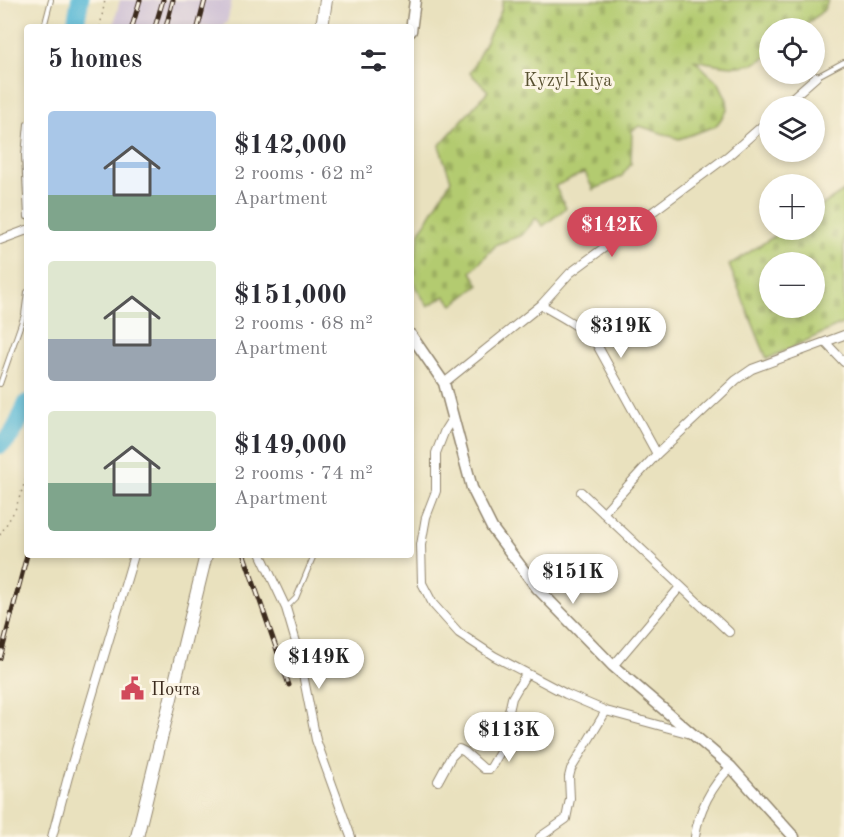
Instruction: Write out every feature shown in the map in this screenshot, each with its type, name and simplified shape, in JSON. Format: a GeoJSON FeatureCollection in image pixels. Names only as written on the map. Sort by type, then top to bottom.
{"type":"FeatureCollection","features":[{"type":"Feature","properties":{"kind":"main road"},"geometry":{"type":"LineString","coordinates":[[322,24],[326,0]]}},
{"type":"Feature","properties":{"kind":"main road"},"geometry":{"type":"LineString","coordinates":[[137,837],[205,558]]}},
{"type":"Feature","properties":{"kind":"street"},"geometry":{"type":"LineString","coordinates":[[412,24],[415,0]]}},
{"type":"Feature","properties":{"kind":"street"},"geometry":{"type":"LineString","coordinates":[[794,96],[808,84]]}},
{"type":"Feature","properties":{"kind":"street"},"geometry":{"type":"LineString","coordinates":[[444,383],[541,305],[570,273],[728,156],[759,129]]}},
{"type":"Feature","properties":{"kind":"street"},"geometry":{"type":"LineString","coordinates":[[0,240],[24,231]]}},
{"type":"Feature","properties":{"kind":"street"},"geometry":{"type":"LineString","coordinates":[[541,305],[577,326],[596,343],[657,454]]}},
{"type":"Feature","properties":{"kind":"street"},"geometry":{"type":"LineString","coordinates":[[603,513],[657,454],[736,380],[752,369],[844,335]]}},
{"type":"Feature","properties":{"kind":"street"},"geometry":{"type":"LineString","coordinates":[[414,339],[444,383],[472,488],[492,528],[537,588],[613,666],[676,726]]}},
{"type":"Feature","properties":{"kind":"street"},"geometry":{"type":"LineString","coordinates":[[826,343],[844,362]]}},
{"type":"Feature","properties":{"kind":"street"},"geometry":{"type":"LineString","coordinates":[[452,419],[436,453],[436,491],[426,517],[421,545],[422,583],[433,604],[459,633],[526,674],[606,711],[676,726],[697,736],[731,767],[794,837]]}},
{"type":"Feature","properties":{"kind":"street"},"geometry":{"type":"LineString","coordinates":[[580,492],[729,632]]}},
{"type":"Feature","properties":{"kind":"street"},"geometry":{"type":"LineString","coordinates":[[52,837],[133,558]]}},
{"type":"Feature","properties":{"kind":"street"},"geometry":{"type":"LineString","coordinates":[[262,558],[286,608],[298,649],[316,740],[351,837]]}},
{"type":"Feature","properties":{"kind":"street"},"geometry":{"type":"LineString","coordinates":[[613,666],[680,586]]}},
{"type":"Feature","properties":{"kind":"street"},"geometry":{"type":"LineString","coordinates":[[438,781],[451,757],[459,749],[484,769],[490,769],[502,742],[512,698],[526,674]]}},
{"type":"Feature","properties":{"kind":"street"},"geometry":{"type":"LineString","coordinates":[[540,837],[566,819],[570,800],[571,769],[606,711]]}},
{"type":"Feature","properties":{"kind":"street"},"geometry":{"type":"LineString","coordinates":[[695,837],[697,822],[703,808],[721,777],[731,767]]}},
{"type":"Feature","properties":{"kind":"lane"},"geometry":{"type":"LineString","coordinates":[[45,24],[51,0]]}},
{"type":"Feature","properties":{"kind":"lane"},"geometry":{"type":"LineString","coordinates":[[825,72],[844,62]]}},
{"type":"Feature","properties":{"kind":"lane"},"geometry":{"type":"LineString","coordinates":[[0,384],[24,315]]}},
{"type":"Feature","properties":{"kind":"lane"},"geometry":{"type":"LineString","coordinates":[[286,608],[296,598],[313,558]]}},
{"type":"Feature","properties":{"kind":"path"},"geometry":{"type":"LineString","coordinates":[[101,24],[105,0]]}},
{"type":"Feature","properties":{"kind":"path"},"geometry":{"type":"LineString","coordinates":[[0,535],[15,510],[24,484]]}},
{"type":"Feature","properties":{"kind":"shaded area"},"geometry":{"type":"Polygon","coordinates":[[[120,0],[232,0],[227,23],[224,24],[114,24],[120,0]]]}},
{"type":"Feature","properties":{"kind":"green space","name":"Kyzyl-Kiya"},"geometry":{"type":"Polygon","coordinates":[[[503,0],[828,0],[825,9],[814,18],[759,18],[759,62],[733,66],[694,60],[719,83],[727,100],[728,109],[716,126],[679,139],[640,126],[632,130],[631,164],[621,177],[593,190],[585,172],[555,186],[566,208],[543,226],[536,218],[522,235],[497,244],[471,272],[479,285],[453,305],[445,296],[428,306],[414,282],[414,260],[420,232],[451,180],[439,146],[488,91],[470,73],[501,11],[503,0]]]}},
{"type":"Feature","properties":{"kind":"green space"},"geometry":{"type":"Polygon","coordinates":[[[844,191],[844,323],[767,359],[729,265],[768,240],[825,240],[825,203],[844,191]]]}},
{"type":"Feature","properties":{"kind":"waterway"},"geometry":{"type":"LineString","coordinates":[[76,24],[80,0]]}},
{"type":"Feature","properties":{"kind":"waterway"},"geometry":{"type":"LineString","coordinates":[[0,445],[13,432],[24,410]]}},
{"type":"Feature","properties":{"kind":"railway"},"geometry":{"type":"LineString","coordinates":[[133,24],[140,0]]}},
{"type":"Feature","properties":{"kind":"railway"},"geometry":{"type":"LineString","coordinates":[[156,24],[163,0]]}},
{"type":"Feature","properties":{"kind":"railway"},"geometry":{"type":"LineString","coordinates":[[167,24],[173,0]]}},
{"type":"Feature","properties":{"kind":"railway"},"geometry":{"type":"LineString","coordinates":[[199,24],[205,0]]}},
{"type":"Feature","properties":{"kind":"railway"},"geometry":{"type":"LineString","coordinates":[[0,658],[26,558]]}},
{"type":"Feature","properties":{"kind":"railway"},"geometry":{"type":"LineString","coordinates":[[245,558],[289,685]]}},
{"type":"Feature","properties":{"kind":"place","name":"Почта"},"geometry":{"type":"Point","coordinates":[133,689]}}]}
